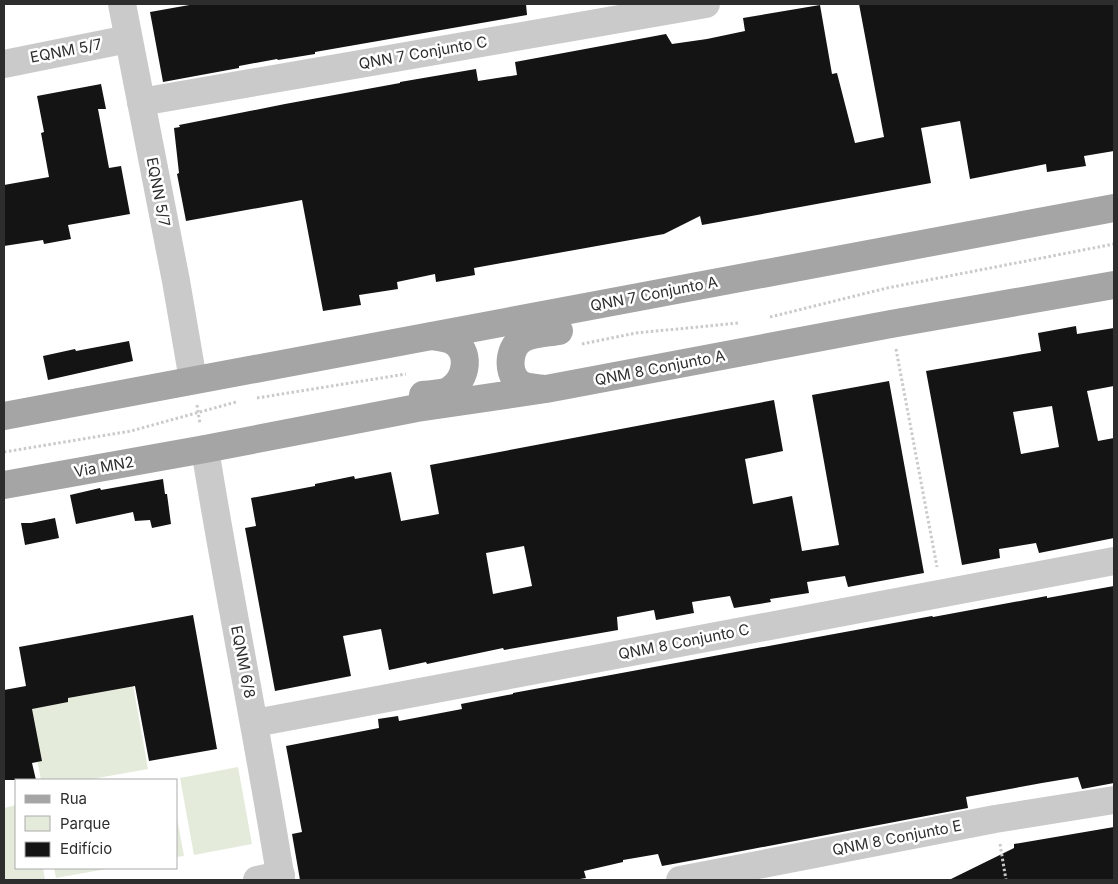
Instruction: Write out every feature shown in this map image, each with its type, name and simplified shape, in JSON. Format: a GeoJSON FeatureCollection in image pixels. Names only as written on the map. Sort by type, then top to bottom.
{"type":"FeatureCollection","features":[{"type":"Feature","properties":{"kind":"main road","name":"QNN 7 Conjunto A"},"geometry":{"type":"LineString","coordinates":[[193,380],[1114,208]]}},
{"type":"Feature","properties":{"kind":"main road"},"geometry":{"type":"LineString","coordinates":[[546,390],[518,382],[511,370],[513,350],[523,338],[727,299],[850,257]]}},
{"type":"Feature","properties":{"kind":"main road","name":"QNM 8 Conjunto A"},"geometry":{"type":"LineString","coordinates":[[193,451],[416,408],[546,390],[891,324],[1114,285]]}},
{"type":"Feature","properties":{"kind":"main road"},"geometry":{"type":"LineString","coordinates":[[193,451],[264,422],[449,391],[461,379],[464,373],[464,356],[460,348],[452,340],[432,336]]}},
{"type":"Feature","properties":{"kind":"main road"},"geometry":{"type":"LineString","coordinates":[[4,416],[193,380]]}},
{"type":"Feature","properties":{"kind":"main road","name":"Via MN2"},"geometry":{"type":"LineString","coordinates":[[4,485],[193,451]]}},
{"type":"Feature","properties":{"kind":"street","name":"EQNN 5/7"},"geometry":{"type":"LineString","coordinates":[[122,4],[176,281],[193,380]]}},
{"type":"Feature","properties":{"kind":"street","name":"QNN 7 Conjunto C"},"geometry":{"type":"LineString","coordinates":[[141,102],[706,4]]}},
{"type":"Feature","properties":{"kind":"street","name":"EQNM 5/7"},"geometry":{"type":"LineString","coordinates":[[4,64],[128,39]]}},
{"type":"Feature","properties":{"kind":"street","name":"EQNM 6/8"},"geometry":{"type":"LineString","coordinates":[[193,451],[221,547],[255,724],[273,879]]}},
{"type":"Feature","properties":{"kind":"street","name":"QNM 8 Conjunto C"},"geometry":{"type":"LineString","coordinates":[[255,724],[1114,561]]}},
{"type":"Feature","properties":{"kind":"street","name":"QNM 8 Conjunto E"},"geometry":{"type":"LineString","coordinates":[[680,880],[995,819],[1114,800]]}},
{"type":"Feature","properties":{"kind":"path"},"geometry":{"type":"LineString","coordinates":[[891,324],[942,593]]}},
{"type":"Feature","properties":{"kind":"path"},"geometry":{"type":"LineString","coordinates":[[193,380],[193,451]]}},
{"type":"Feature","properties":{"kind":"path"},"geometry":{"type":"LineString","coordinates":[[995,819],[1006,880]]}},
{"type":"Feature","properties":{"kind":"green space"},"geometry":{"type":"Polygon","coordinates":[[[133,685],[148,769],[93,779],[41,779],[27,705],[133,685]]]}},
{"type":"Feature","properties":{"kind":"green space"},"geometry":{"type":"Polygon","coordinates":[[[238,767],[252,844],[194,855],[180,778],[238,767]]]}},
{"type":"Feature","properties":{"kind":"green space"},"geometry":{"type":"Polygon","coordinates":[[[15,805],[15,869],[43,869],[45,879],[4,880],[4,808],[15,805]]]}},
{"type":"Feature","properties":{"kind":"green space"},"geometry":{"type":"Polygon","coordinates":[[[178,824],[184,856],[178,857],[178,824]]]}},
{"type":"Feature","properties":{"kind":"green space"},"geometry":{"type":"Polygon","coordinates":[[[54,869],[106,869],[56,878],[54,869]]]}},
{"type":"Feature","properties":{"kind":"building"},"geometry":{"type":"Polygon","coordinates":[[[195,4],[526,4],[527,15],[315,52],[315,54],[239,66],[239,68],[163,82],[150,12],[195,4]]]}},
{"type":"Feature","properties":{"kind":"building"},"geometry":{"type":"Polygon","coordinates":[[[859,4],[1114,4],[1114,151],[1084,156],[1086,166],[1047,172],[1046,164],[970,179],[960,121],[921,128],[931,183],[702,225],[700,216],[664,234],[474,268],[475,275],[436,282],[435,274],[397,282],[398,289],[359,295],[361,305],[323,311],[302,200],[186,221],[177,174],[179,173],[174,128],[180,127],[179,125],[476,69],[478,81],[517,75],[515,62],[666,34],[672,44],[707,39],[745,31],[743,18],[820,5],[832,74],[837,73],[855,143],[884,137],[859,4]]]}},
{"type":"Feature","properties":{"kind":"building"},"geometry":{"type":"Polygon","coordinates":[[[101,84],[106,109],[98,109],[109,168],[121,166],[130,214],[68,225],[71,239],[44,244],[43,240],[4,246],[4,185],[49,177],[41,133],[44,132],[37,96],[101,84]]]}},
{"type":"Feature","properties":{"kind":"building"},"geometry":{"type":"Polygon","coordinates":[[[1076,326],[1077,334],[1114,328],[1114,386],[1087,391],[1098,441],[1114,438],[1114,538],[1039,553],[1036,543],[999,549],[1000,558],[962,565],[926,371],[1041,351],[1038,333],[1076,326]],[[1052,406],[1013,412],[1021,454],[1059,447],[1052,406]]]}},
{"type":"Feature","properties":{"kind":"building"},"geometry":{"type":"Polygon","coordinates":[[[129,341],[133,361],[48,380],[43,356],[129,341]]]}},
{"type":"Feature","properties":{"kind":"building"},"geometry":{"type":"Polygon","coordinates":[[[889,381],[924,573],[848,587],[845,576],[807,582],[809,593],[770,599],[771,602],[734,608],[730,596],[692,602],[694,613],[656,620],[654,610],[617,617],[618,630],[504,650],[503,648],[389,670],[381,629],[343,636],[351,676],[275,691],[245,528],[256,526],[251,498],[315,486],[315,484],[354,476],[355,479],[391,472],[401,521],[439,514],[430,465],[774,400],[783,451],[745,459],[753,504],[792,496],[802,551],[839,545],[812,395],[889,381]],[[524,546],[486,553],[493,594],[532,586],[524,546]]]}},
{"type":"Feature","properties":{"kind":"building"},"geometry":{"type":"Polygon","coordinates":[[[163,479],[171,524],[152,528],[150,520],[135,521],[133,512],[76,524],[70,495],[100,488],[101,490],[163,479]]]}},
{"type":"Feature","properties":{"kind":"building"},"geometry":{"type":"Polygon","coordinates":[[[55,518],[59,538],[25,545],[21,523],[55,518]]]}},
{"type":"Feature","properties":{"kind":"building"},"geometry":{"type":"Polygon","coordinates":[[[1114,586],[1114,783],[1082,789],[1078,777],[1042,783],[966,797],[968,808],[662,866],[658,854],[623,860],[623,862],[584,871],[586,878],[574,880],[300,880],[292,834],[302,832],[286,746],[379,728],[378,719],[398,716],[399,721],[462,709],[461,704],[513,693],[932,616],[1114,586]]]}},
{"type":"Feature","properties":{"kind":"building"},"geometry":{"type":"Polygon","coordinates":[[[193,615],[217,749],[149,761],[135,686],[68,698],[68,702],[32,709],[42,761],[32,763],[36,779],[4,780],[4,690],[26,686],[19,647],[193,615]]]}},
{"type":"Feature","properties":{"kind":"building"},"geometry":{"type":"Polygon","coordinates":[[[1114,827],[1114,880],[949,880],[1014,848],[1014,844],[1114,827]]]}}]}
